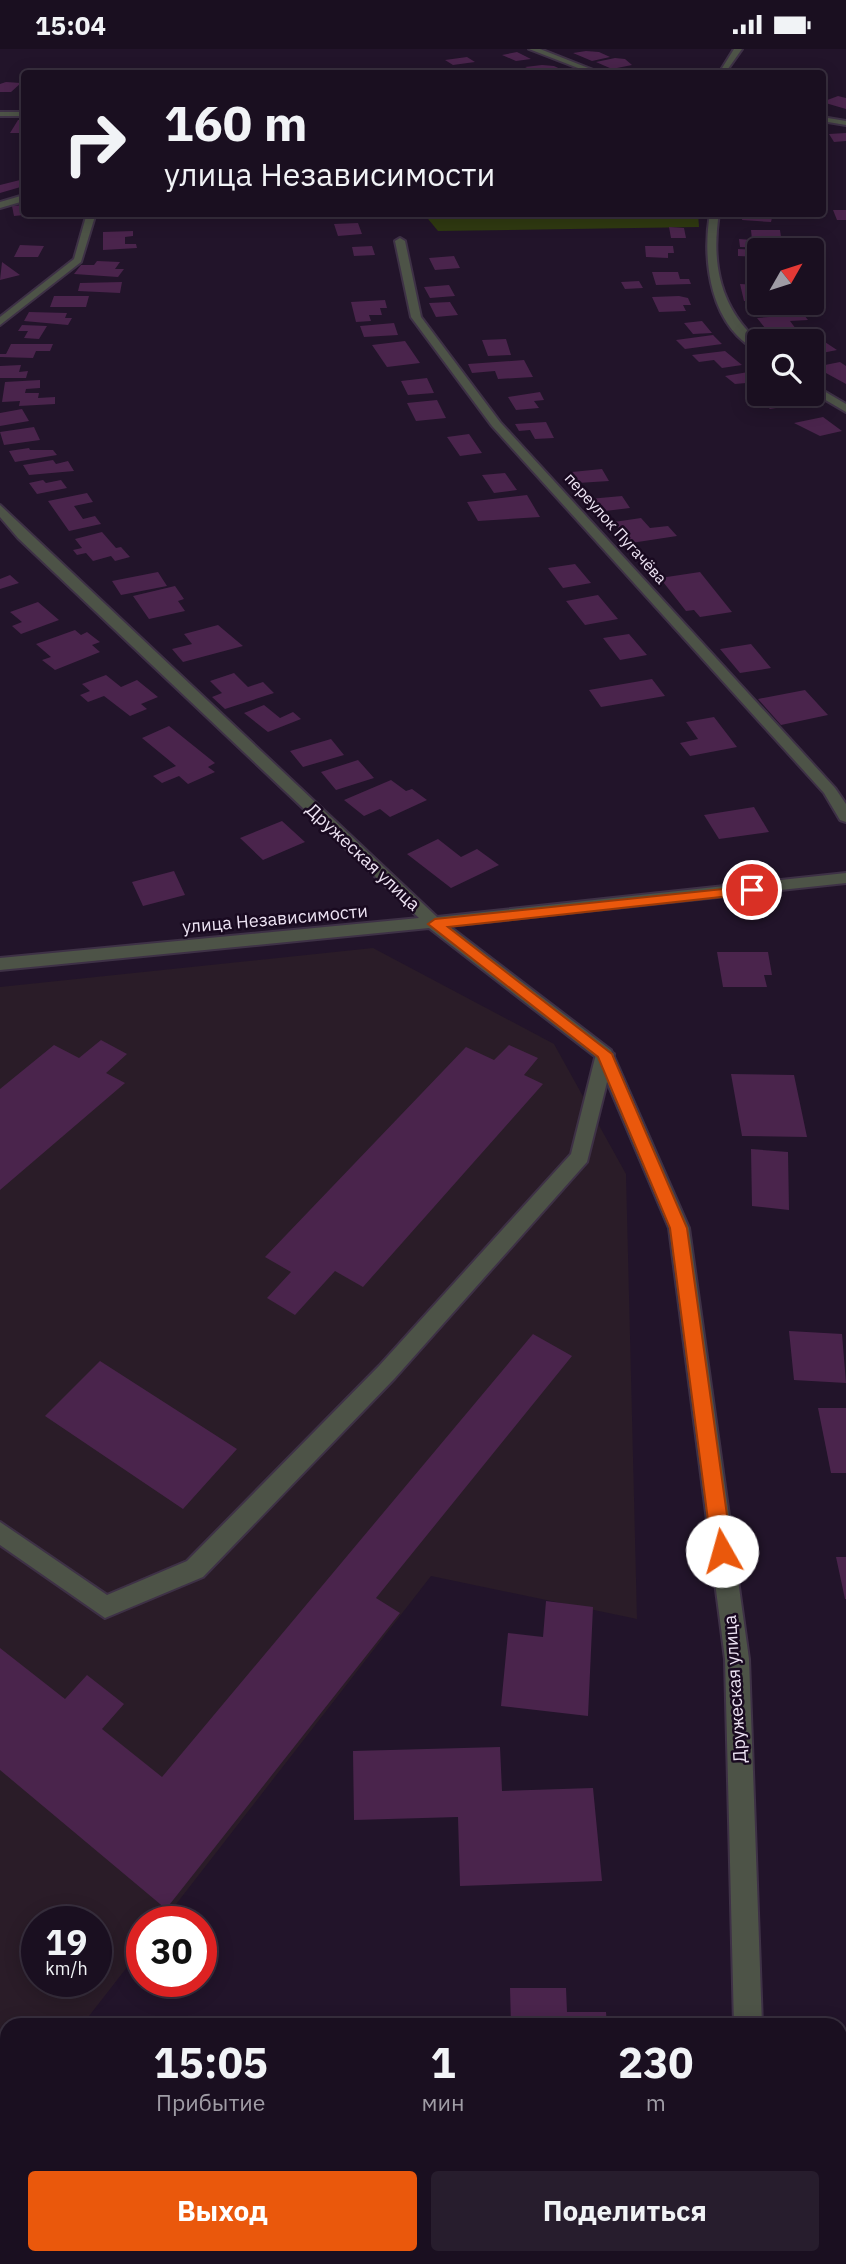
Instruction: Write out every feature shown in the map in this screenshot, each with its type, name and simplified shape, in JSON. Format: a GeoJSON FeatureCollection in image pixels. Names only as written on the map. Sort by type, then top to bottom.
{"type":"FeatureCollection","features":[{"type":"Feature","properties":{"kind":"street"},"geometry":{"type":"LineString","coordinates":[[533,49],[589,70]]}},
{"type":"Feature","properties":{"kind":"street"},"geometry":{"type":"LineString","coordinates":[[724,70],[738,49]]}},
{"type":"Feature","properties":{"kind":"street"},"geometry":{"type":"LineString","coordinates":[[0,114],[21,114]]}},
{"type":"Feature","properties":{"kind":"street"},"geometry":{"type":"LineString","coordinates":[[826,120],[846,123]]}},
{"type":"Feature","properties":{"kind":"street"},"geometry":{"type":"LineString","coordinates":[[0,205],[21,199]]}},
{"type":"Feature","properties":{"kind":"street"},"geometry":{"type":"LineString","coordinates":[[0,322],[78,260],[91,217]]}},
{"type":"Feature","properties":{"kind":"street"},"geometry":{"type":"LineString","coordinates":[[714,217],[708,243],[721,306],[738,332],[747,339]]}},
{"type":"Feature","properties":{"kind":"street","name":"переулок Пугачёва"},"geometry":{"type":"LineString","coordinates":[[400,241],[416,317],[496,424],[830,791],[846,817]]}},
{"type":"Feature","properties":{"kind":"street"},"geometry":{"type":"LineString","coordinates":[[824,395],[846,409]]}},
{"type":"Feature","properties":{"kind":"street","name":"Дружеская улица"},"geometry":{"type":"LineString","coordinates":[[0,509],[22,535],[187,693],[435,924],[605,1054],[679,1228],[737,1659],[748,2018]]}},
{"type":"Feature","properties":{"kind":"street","name":"улица Независимости"},"geometry":{"type":"LineString","coordinates":[[0,964],[435,924],[846,878]]}},
{"type":"Feature","properties":{"kind":"street"},"geometry":{"type":"LineString","coordinates":[[0,1532],[105,1607],[195,1569],[387,1372],[580,1157],[605,1054]]}},
{"type":"Feature","properties":{"kind":"shaded area"},"geometry":{"type":"Polygon","coordinates":[[[373,948],[554,1044],[626,1174],[637,1619],[431,1576],[175,1906],[126,1906],[126,1969],[112,1986],[112,1906],[21,1906],[21,1997],[104,1997],[87,2018],[0,2018],[0,987],[373,948]]]}},
{"type":"Feature","properties":{"kind":"green space"},"geometry":{"type":"Polygon","coordinates":[[[426,217],[698,217],[699,227],[438,231],[426,217]]]}},
{"type":"Feature","properties":{"kind":"building"},"geometry":{"type":"Polygon","coordinates":[[[517,52],[531,59],[516,61],[502,55],[517,52]]]}},
{"type":"Feature","properties":{"kind":"building"},"geometry":{"type":"Polygon","coordinates":[[[599,52],[610,57],[592,61],[573,53],[599,52]]]}},
{"type":"Feature","properties":{"kind":"building"},"geometry":{"type":"Polygon","coordinates":[[[467,57],[475,62],[453,65],[445,60],[467,57]]]}},
{"type":"Feature","properties":{"kind":"building"},"geometry":{"type":"Polygon","coordinates":[[[625,59],[632,65],[612,69],[596,62],[625,59]]]}},
{"type":"Feature","properties":{"kind":"building"},"geometry":{"type":"Polygon","coordinates":[[[542,65],[563,70],[532,70],[525,67],[542,65]]]}},
{"type":"Feature","properties":{"kind":"building"},"geometry":{"type":"Polygon","coordinates":[[[21,83],[11,92],[0,92],[0,84],[21,83]]]}},
{"type":"Feature","properties":{"kind":"building"},"geometry":{"type":"Polygon","coordinates":[[[838,96],[846,98],[846,109],[826,103],[826,100],[838,96]]]}},
{"type":"Feature","properties":{"kind":"building"},"geometry":{"type":"Polygon","coordinates":[[[18,120],[21,120],[21,133],[10,133],[18,120]]]}},
{"type":"Feature","properties":{"kind":"building"},"geometry":{"type":"Polygon","coordinates":[[[846,133],[846,141],[834,142],[829,134],[846,133]]]}},
{"type":"Feature","properties":{"kind":"building"},"geometry":{"type":"Polygon","coordinates":[[[21,180],[21,187],[0,193],[0,185],[21,180]]]}},
{"type":"Feature","properties":{"kind":"building"},"geometry":{"type":"Polygon","coordinates":[[[21,205],[21,215],[14,216],[12,206],[21,205]]]}},
{"type":"Feature","properties":{"kind":"building"},"geometry":{"type":"Polygon","coordinates":[[[833,210],[846,210],[846,220],[837,220],[833,210]]]}},
{"type":"Feature","properties":{"kind":"building"},"geometry":{"type":"Polygon","coordinates":[[[742,217],[772,218],[771,222],[742,220],[742,217]]]}},
{"type":"Feature","properties":{"kind":"building"},"geometry":{"type":"Polygon","coordinates":[[[358,223],[362,234],[338,236],[334,224],[358,223]]]}},
{"type":"Feature","properties":{"kind":"building"},"geometry":{"type":"Polygon","coordinates":[[[669,227],[684,228],[686,238],[671,238],[669,227]]]}},
{"type":"Feature","properties":{"kind":"building"},"geometry":{"type":"Polygon","coordinates":[[[751,230],[780,230],[781,237],[752,238],[751,230]]]}},
{"type":"Feature","properties":{"kind":"building"},"geometry":{"type":"Polygon","coordinates":[[[133,231],[133,236],[125,237],[125,244],[136,244],[137,248],[103,250],[103,232],[133,231]]]}},
{"type":"Feature","properties":{"kind":"building"},"geometry":{"type":"Polygon","coordinates":[[[739,239],[747,240],[747,247],[740,247],[739,239]]]}},
{"type":"Feature","properties":{"kind":"building"},"geometry":{"type":"Polygon","coordinates":[[[20,245],[44,246],[38,257],[14,257],[20,245]]]}},
{"type":"Feature","properties":{"kind":"building"},"geometry":{"type":"Polygon","coordinates":[[[372,246],[375,255],[354,256],[352,247],[372,246]]]}},
{"type":"Feature","properties":{"kind":"building"},"geometry":{"type":"Polygon","coordinates":[[[645,246],[673,246],[674,253],[668,253],[668,258],[646,257],[645,246]]]}},
{"type":"Feature","properties":{"kind":"building"},"geometry":{"type":"Polygon","coordinates":[[[738,249],[747,249],[747,256],[738,256],[738,249]]]}},
{"type":"Feature","properties":{"kind":"building"},"geometry":{"type":"Polygon","coordinates":[[[454,256],[460,268],[435,270],[429,258],[454,256]]]}},
{"type":"Feature","properties":{"kind":"building"},"geometry":{"type":"Polygon","coordinates":[[[97,261],[120,262],[115,269],[124,269],[118,277],[74,274],[81,265],[94,265],[97,261]]]}},
{"type":"Feature","properties":{"kind":"building"},"geometry":{"type":"Polygon","coordinates":[[[2,262],[20,275],[0,280],[2,262]]]}},
{"type":"Feature","properties":{"kind":"building"},"geometry":{"type":"Polygon","coordinates":[[[652,272],[678,272],[680,279],[689,279],[691,284],[656,285],[652,272]]]}},
{"type":"Feature","properties":{"kind":"building"},"geometry":{"type":"Polygon","coordinates":[[[639,281],[643,288],[625,289],[621,282],[639,281]]]}},
{"type":"Feature","properties":{"kind":"building"},"geometry":{"type":"Polygon","coordinates":[[[122,282],[120,293],[78,291],[80,283],[122,282]]]}},
{"type":"Feature","properties":{"kind":"building"},"geometry":{"type":"Polygon","coordinates":[[[740,284],[747,284],[747,301],[744,301],[740,284]]]}},
{"type":"Feature","properties":{"kind":"building"},"geometry":{"type":"Polygon","coordinates":[[[449,285],[455,296],[430,298],[424,287],[449,285]]]}},
{"type":"Feature","properties":{"kind":"building"},"geometry":{"type":"Polygon","coordinates":[[[54,296],[89,296],[86,307],[50,307],[54,296]]]}},
{"type":"Feature","properties":{"kind":"building"},"geometry":{"type":"Polygon","coordinates":[[[652,297],[688,298],[691,305],[683,305],[686,311],[659,312],[652,297]]]}},
{"type":"Feature","properties":{"kind":"building"},"geometry":{"type":"Polygon","coordinates":[[[385,300],[387,308],[380,308],[382,315],[369,315],[371,321],[356,322],[351,302],[385,300]]]}},
{"type":"Feature","properties":{"kind":"building"},"geometry":{"type":"Polygon","coordinates":[[[450,302],[458,315],[436,317],[429,303],[450,302]]]}},
{"type":"Feature","properties":{"kind":"building"},"geometry":{"type":"Polygon","coordinates":[[[29,312],[67,313],[65,318],[72,318],[68,325],[24,321],[29,312]]]}},
{"type":"Feature","properties":{"kind":"building"},"geometry":{"type":"Polygon","coordinates":[[[768,315],[804,315],[808,320],[790,321],[796,329],[766,329],[757,318],[769,317],[768,315]]]}},
{"type":"Feature","properties":{"kind":"building"},"geometry":{"type":"Polygon","coordinates":[[[702,321],[712,333],[693,334],[684,323],[702,321]]]}},
{"type":"Feature","properties":{"kind":"building"},"geometry":{"type":"Polygon","coordinates":[[[394,323],[398,335],[364,337],[360,326],[394,323]]]}},
{"type":"Feature","properties":{"kind":"building"},"geometry":{"type":"Polygon","coordinates":[[[22,325],[47,326],[39,339],[24,338],[28,331],[18,331],[22,325]]]}},
{"type":"Feature","properties":{"kind":"building"},"geometry":{"type":"Polygon","coordinates":[[[713,335],[722,344],[685,349],[676,340],[713,335]]]}},
{"type":"Feature","properties":{"kind":"building"},"geometry":{"type":"Polygon","coordinates":[[[506,339],[511,355],[488,356],[482,340],[506,339]]]}},
{"type":"Feature","properties":{"kind":"building"},"geometry":{"type":"Polygon","coordinates":[[[405,341],[420,363],[387,367],[372,345],[405,341]]]}},
{"type":"Feature","properties":{"kind":"building"},"geometry":{"type":"Polygon","coordinates":[[[824,341],[837,350],[824,353],[824,341]]]}},
{"type":"Feature","properties":{"kind":"building"},"geometry":{"type":"Polygon","coordinates":[[[11,344],[53,344],[50,351],[36,351],[33,358],[0,357],[0,354],[6,354],[11,344]]]}},
{"type":"Feature","properties":{"kind":"building"},"geometry":{"type":"Polygon","coordinates":[[[725,351],[742,365],[722,368],[714,360],[699,362],[692,355],[725,351]]]}},
{"type":"Feature","properties":{"kind":"building"},"geometry":{"type":"Polygon","coordinates":[[[524,360],[533,377],[498,379],[495,371],[472,373],[468,364],[524,360]]]}},
{"type":"Feature","properties":{"kind":"building"},"geometry":{"type":"Polygon","coordinates":[[[840,362],[846,366],[846,384],[824,372],[824,365],[840,362]]]}},
{"type":"Feature","properties":{"kind":"building"},"geometry":{"type":"Polygon","coordinates":[[[21,365],[19,372],[28,371],[26,378],[0,378],[0,366],[21,365]]]}},
{"type":"Feature","properties":{"kind":"building"},"geometry":{"type":"Polygon","coordinates":[[[747,372],[747,384],[735,384],[725,376],[747,372]]]}},
{"type":"Feature","properties":{"kind":"building"},"geometry":{"type":"Polygon","coordinates":[[[427,378],[434,393],[408,395],[401,381],[427,378]]]}},
{"type":"Feature","properties":{"kind":"building"},"geometry":{"type":"Polygon","coordinates":[[[40,380],[40,388],[26,389],[25,393],[39,393],[38,398],[55,397],[55,404],[19,406],[20,401],[2,402],[5,382],[40,380]]]}},
{"type":"Feature","properties":{"kind":"building"},"geometry":{"type":"Polygon","coordinates":[[[540,392],[544,400],[534,401],[539,408],[516,410],[508,397],[540,392]]]}},
{"type":"Feature","properties":{"kind":"building"},"geometry":{"type":"Polygon","coordinates":[[[437,400],[446,418],[416,421],[407,403],[437,400]]]}},
{"type":"Feature","properties":{"kind":"building"},"geometry":{"type":"Polygon","coordinates":[[[766,406],[789,406],[770,409],[766,406]]]}},
{"type":"Feature","properties":{"kind":"building"},"geometry":{"type":"Polygon","coordinates":[[[22,409],[29,421],[0,426],[0,413],[22,409]]]}},
{"type":"Feature","properties":{"kind":"building"},"geometry":{"type":"Polygon","coordinates":[[[823,417],[842,431],[820,436],[794,423],[823,417]]]}},
{"type":"Feature","properties":{"kind":"building"},"geometry":{"type":"Polygon","coordinates":[[[546,422],[554,438],[535,439],[530,430],[519,431],[515,424],[546,422]]]}},
{"type":"Feature","properties":{"kind":"building"},"geometry":{"type":"Polygon","coordinates":[[[34,427],[40,440],[4,445],[0,432],[34,427]]]}},
{"type":"Feature","properties":{"kind":"building"},"geometry":{"type":"Polygon","coordinates":[[[469,434],[482,453],[460,456],[447,437],[469,434]]]}},
{"type":"Feature","properties":{"kind":"building"},"geometry":{"type":"Polygon","coordinates":[[[29,448],[53,450],[57,455],[15,462],[9,451],[29,448]]]}},
{"type":"Feature","properties":{"kind":"building"},"geometry":{"type":"Polygon","coordinates":[[[53,460],[56,464],[68,461],[74,471],[29,475],[23,465],[53,460]]]}},
{"type":"Feature","properties":{"kind":"building"},"geometry":{"type":"Polygon","coordinates":[[[602,469],[609,481],[578,483],[572,472],[602,469]]]}},
{"type":"Feature","properties":{"kind":"building"},"geometry":{"type":"Polygon","coordinates":[[[505,473],[517,490],[494,493],[482,475],[505,473]]]}},
{"type":"Feature","properties":{"kind":"building"},"geometry":{"type":"Polygon","coordinates":[[[43,480],[46,483],[61,480],[67,488],[37,494],[29,483],[43,480]]]}},
{"type":"Feature","properties":{"kind":"building"},"geometry":{"type":"Polygon","coordinates":[[[87,493],[93,502],[74,506],[83,519],[95,516],[101,524],[69,531],[48,501],[87,493]]]}},
{"type":"Feature","properties":{"kind":"building"},"geometry":{"type":"Polygon","coordinates":[[[527,495],[540,517],[478,521],[467,502],[527,495]]]}},
{"type":"Feature","properties":{"kind":"building"},"geometry":{"type":"Polygon","coordinates":[[[622,496],[630,508],[597,512],[589,499],[622,496]]]}},
{"type":"Feature","properties":{"kind":"building"},"geometry":{"type":"Polygon","coordinates":[[[641,518],[650,528],[668,526],[677,536],[631,543],[614,522],[641,518]]]}},
{"type":"Feature","properties":{"kind":"building"},"geometry":{"type":"Polygon","coordinates":[[[102,532],[116,548],[121,547],[130,557],[115,561],[111,556],[93,561],[86,553],[77,555],[73,550],[82,548],[75,539],[102,532]]]}},
{"type":"Feature","properties":{"kind":"building"},"geometry":{"type":"Polygon","coordinates":[[[575,564],[591,583],[563,588],[548,568],[575,564]]]}},
{"type":"Feature","properties":{"kind":"building"},"geometry":{"type":"Polygon","coordinates":[[[158,572],[167,586],[121,595],[112,581],[158,572]]]}},
{"type":"Feature","properties":{"kind":"building"},"geometry":{"type":"Polygon","coordinates":[[[700,572],[732,612],[700,617],[694,610],[686,611],[660,578],[700,572]]]}},
{"type":"Feature","properties":{"kind":"building"},"geometry":{"type":"Polygon","coordinates":[[[10,575],[19,583],[0,589],[0,579],[10,575]]]}},
{"type":"Feature","properties":{"kind":"building"},"geometry":{"type":"Polygon","coordinates":[[[175,586],[184,599],[178,601],[185,611],[149,619],[133,596],[175,586]]]}},
{"type":"Feature","properties":{"kind":"building"},"geometry":{"type":"Polygon","coordinates":[[[598,595],[618,619],[585,625],[566,601],[598,595]]]}},
{"type":"Feature","properties":{"kind":"building"},"geometry":{"type":"Polygon","coordinates":[[[38,602],[59,620],[21,634],[12,626],[22,622],[10,612],[38,602]]]}},
{"type":"Feature","properties":{"kind":"building"},"geometry":{"type":"Polygon","coordinates":[[[218,625],[243,646],[183,662],[172,649],[192,644],[184,634],[218,625]]]}},
{"type":"Feature","properties":{"kind":"building"},"geometry":{"type":"Polygon","coordinates":[[[75,630],[81,635],[87,632],[100,642],[92,645],[100,652],[55,670],[42,660],[51,657],[36,644],[75,630]]]}},
{"type":"Feature","properties":{"kind":"building"},"geometry":{"type":"Polygon","coordinates":[[[629,634],[647,655],[620,660],[603,638],[629,634]]]}},
{"type":"Feature","properties":{"kind":"building"},"geometry":{"type":"Polygon","coordinates":[[[751,644],[771,668],[740,673],[720,649],[751,644]]]}},
{"type":"Feature","properties":{"kind":"building"},"geometry":{"type":"Polygon","coordinates":[[[234,673],[248,687],[263,682],[274,693],[225,709],[212,697],[222,693],[210,681],[234,673]]]}},
{"type":"Feature","properties":{"kind":"building"},"geometry":{"type":"Polygon","coordinates":[[[106,675],[121,687],[137,680],[158,697],[141,704],[147,709],[130,716],[104,696],[88,702],[80,695],[90,691],[82,684],[106,675]]]}},
{"type":"Feature","properties":{"kind":"building"},"geometry":{"type":"Polygon","coordinates":[[[652,679],[665,696],[601,707],[589,690],[652,679]]]}},
{"type":"Feature","properties":{"kind":"building"},"geometry":{"type":"Polygon","coordinates":[[[805,690],[828,715],[781,725],[758,699],[805,690]]]}},
{"type":"Feature","properties":{"kind":"building"},"geometry":{"type":"Polygon","coordinates":[[[264,705],[280,718],[293,712],[301,719],[268,732],[244,713],[264,705]]]}},
{"type":"Feature","properties":{"kind":"building"},"geometry":{"type":"Polygon","coordinates":[[[714,717],[737,747],[690,756],[680,743],[698,739],[686,722],[714,717]]]}},
{"type":"Feature","properties":{"kind":"building"},"geometry":{"type":"Polygon","coordinates":[[[169,726],[215,763],[208,767],[215,772],[188,784],[179,776],[162,783],[153,776],[176,766],[142,738],[169,726]]]}},
{"type":"Feature","properties":{"kind":"building"},"geometry":{"type":"Polygon","coordinates":[[[331,739],[344,755],[303,767],[290,751],[331,739]]]}},
{"type":"Feature","properties":{"kind":"building"},"geometry":{"type":"Polygon","coordinates":[[[358,760],[374,778],[336,790],[321,772],[358,760]]]}},
{"type":"Feature","properties":{"kind":"building"},"geometry":{"type":"Polygon","coordinates":[[[391,780],[406,791],[412,789],[427,800],[390,817],[380,809],[364,816],[344,800],[391,780]]]}},
{"type":"Feature","properties":{"kind":"building"},"geometry":{"type":"Polygon","coordinates":[[[754,807],[769,832],[719,839],[704,815],[754,807]]]}},
{"type":"Feature","properties":{"kind":"building"},"geometry":{"type":"Polygon","coordinates":[[[282,821],[305,842],[263,860],[240,838],[282,821]]]}},
{"type":"Feature","properties":{"kind":"building"},"geometry":{"type":"Polygon","coordinates":[[[438,839],[461,857],[477,849],[499,865],[451,888],[407,854],[438,839]]]}},
{"type":"Feature","properties":{"kind":"building"},"geometry":{"type":"Polygon","coordinates":[[[174,871],[185,895],[143,906],[132,882],[174,871]]]}},
{"type":"Feature","properties":{"kind":"building"},"geometry":{"type":"Polygon","coordinates":[[[717,952],[768,952],[772,975],[764,975],[767,987],[723,987],[717,952]]]}},
{"type":"Feature","properties":{"kind":"building"},"geometry":{"type":"Polygon","coordinates":[[[101,1040],[127,1054],[106,1073],[125,1083],[0,1190],[0,1089],[54,1045],[79,1058],[101,1040]]]}},
{"type":"Feature","properties":{"kind":"building"},"geometry":{"type":"Polygon","coordinates":[[[509,1045],[538,1058],[524,1075],[543,1084],[363,1287],[335,1271],[295,1315],[267,1298],[291,1272],[265,1257],[466,1047],[494,1060],[509,1045]]]}},
{"type":"Feature","properties":{"kind":"building"},"geometry":{"type":"Polygon","coordinates":[[[731,1074],[794,1075],[807,1137],[742,1136],[731,1074]]]}},
{"type":"Feature","properties":{"kind":"building"},"geometry":{"type":"Polygon","coordinates":[[[751,1149],[788,1152],[789,1210],[752,1206],[751,1149]]]}},
{"type":"Feature","properties":{"kind":"building"},"geometry":{"type":"Polygon","coordinates":[[[789,1331],[842,1334],[846,1383],[794,1380],[789,1331]]]}},
{"type":"Feature","properties":{"kind":"building"},"geometry":{"type":"Polygon","coordinates":[[[533,1334],[572,1356],[376,1598],[400,1613],[168,1906],[162,1906],[0,1770],[0,1648],[65,1699],[87,1675],[124,1704],[102,1729],[162,1777],[533,1334]]]}},
{"type":"Feature","properties":{"kind":"building"},"geometry":{"type":"Polygon","coordinates":[[[100,1361],[237,1449],[183,1509],[45,1416],[100,1361]]]}},
{"type":"Feature","properties":{"kind":"building"},"geometry":{"type":"Polygon","coordinates":[[[818,1408],[846,1408],[846,1473],[831,1473],[818,1408]]]}},
{"type":"Feature","properties":{"kind":"building"},"geometry":{"type":"Polygon","coordinates":[[[836,1557],[846,1557],[846,1599],[845,1599],[836,1557]]]}},
{"type":"Feature","properties":{"kind":"building"},"geometry":{"type":"Polygon","coordinates":[[[546,1601],[593,1607],[588,1716],[501,1706],[508,1633],[543,1637],[546,1601]]]}},
{"type":"Feature","properties":{"kind":"building"},"geometry":{"type":"Polygon","coordinates":[[[500,1747],[502,1791],[593,1788],[602,1881],[460,1886],[458,1817],[354,1820],[353,1751],[500,1747]]]}},
{"type":"Feature","properties":{"kind":"building"},"geometry":{"type":"Polygon","coordinates":[[[510,1988],[566,1988],[567,2012],[606,2012],[606,2018],[511,2018],[510,1988]]]}},
{"type":"Feature","properties":{"kind":"route"},"geometry":{"type":"LineString","coordinates":[[722,1551],[679,1228],[605,1054],[435,924],[752,890]]}}]}
